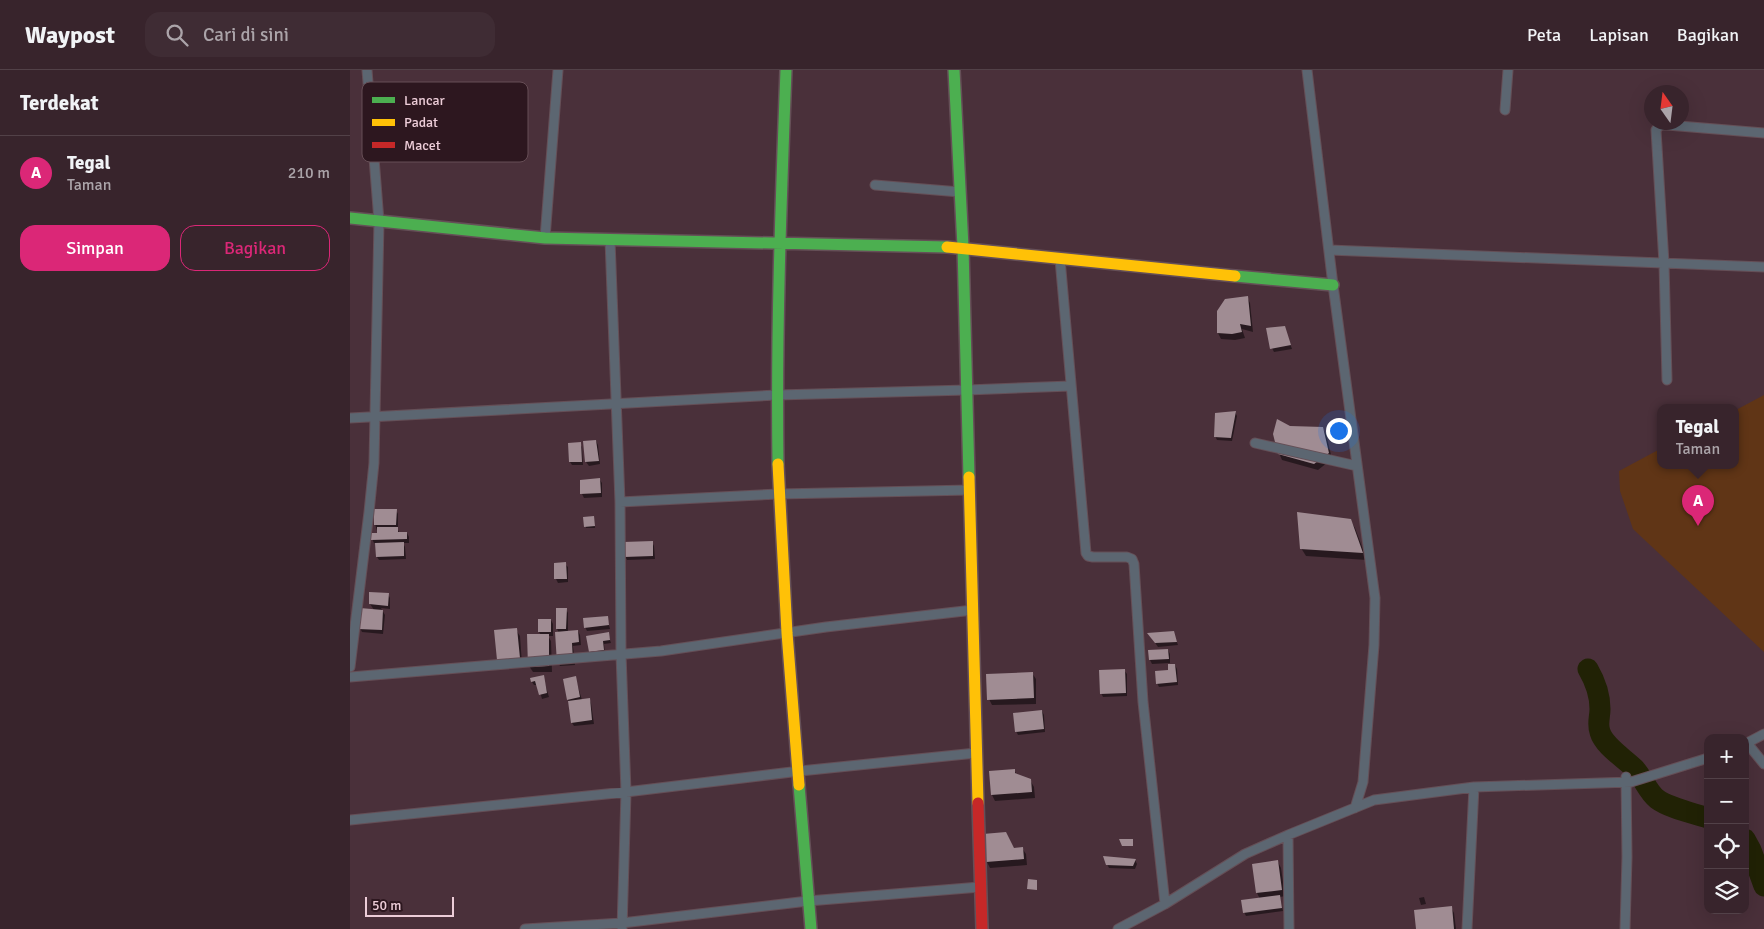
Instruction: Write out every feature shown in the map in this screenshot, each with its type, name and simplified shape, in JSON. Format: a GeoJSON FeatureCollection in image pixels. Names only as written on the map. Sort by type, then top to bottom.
{"type":"FeatureCollection","features":[{"type":"Feature","properties":{"kind":"street"},"geometry":{"type":"LineString","coordinates":[[545,238],[558,70]]}},
{"type":"Feature","properties":{"kind":"street"},"geometry":{"type":"LineString","coordinates":[[786,70],[779,243],[777,395],[779,494],[787,633],[800,771],[811,929]]}},
{"type":"Feature","properties":{"kind":"street"},"geometry":{"type":"LineString","coordinates":[[954,70],[963,247],[982,929]]}},
{"type":"Feature","properties":{"kind":"street"},"geometry":{"type":"LineString","coordinates":[[1307,70],[1374,598],[1374,645],[1363,782],[1355,808]]}},
{"type":"Feature","properties":{"kind":"street"},"geometry":{"type":"LineString","coordinates":[[1505,110],[1508,70]]}},
{"type":"Feature","properties":{"kind":"street"},"geometry":{"type":"LineString","coordinates":[[1667,380],[1664,263],[1656,130],[1660,126],[1667,124],[1764,133]]}},
{"type":"Feature","properties":{"kind":"street"},"geometry":{"type":"LineString","coordinates":[[350,667],[354,612],[369,512],[374,463],[379,220],[375,162]]}},
{"type":"Feature","properties":{"kind":"street"},"geometry":{"type":"LineString","coordinates":[[875,185],[960,192]]}},
{"type":"Feature","properties":{"kind":"street"},"geometry":{"type":"LineString","coordinates":[[350,218],[545,238],[963,247],[1060,259],[1333,285]]}},
{"type":"Feature","properties":{"kind":"street"},"geometry":{"type":"LineString","coordinates":[[610,240],[620,502],[621,654],[626,792],[622,926]]}},
{"type":"Feature","properties":{"kind":"street"},"geometry":{"type":"LineString","coordinates":[[1329,250],[1764,267]]}},
{"type":"Feature","properties":{"kind":"street"},"geometry":{"type":"LineString","coordinates":[[1060,259],[1086,552],[1088,556],[1093,557],[1132,559],[1134,564],[1143,702],[1165,904]]}},
{"type":"Feature","properties":{"kind":"street"},"geometry":{"type":"LineString","coordinates":[[350,418],[777,395],[1071,386]]}},
{"type":"Feature","properties":{"kind":"street"},"geometry":{"type":"LineString","coordinates":[[1255,443],[1357,466]]}},
{"type":"Feature","properties":{"kind":"street"},"geometry":{"type":"LineString","coordinates":[[620,502],[779,494],[970,490]]}},
{"type":"Feature","properties":{"kind":"street"},"geometry":{"type":"LineString","coordinates":[[350,677],[661,651],[973,610]]}},
{"type":"Feature","properties":{"kind":"street"},"geometry":{"type":"LineString","coordinates":[[1749,742],[1764,734]]}},
{"type":"Feature","properties":{"kind":"street"},"geometry":{"type":"LineString","coordinates":[[1749,746],[1764,764]]}},
{"type":"Feature","properties":{"kind":"street"},"geometry":{"type":"LineString","coordinates":[[350,820],[626,792],[800,771],[976,753]]}},
{"type":"Feature","properties":{"kind":"street"},"geometry":{"type":"LineString","coordinates":[[1118,929],[1165,904],[1232,861],[1288,835],[1374,800],[1474,787],[1643,779],[1704,759]]}},
{"type":"Feature","properties":{"kind":"street"},"geometry":{"type":"LineString","coordinates":[[1625,929],[1627,856],[1626,780]]}},
{"type":"Feature","properties":{"kind":"street"},"geometry":{"type":"LineString","coordinates":[[1468,929],[1474,787]]}},
{"type":"Feature","properties":{"kind":"street"},"geometry":{"type":"LineString","coordinates":[[1288,835],[1289,929]]}},
{"type":"Feature","properties":{"kind":"street"},"geometry":{"type":"LineString","coordinates":[[524,929],[622,926],[808,901],[980,887]]}},
{"type":"Feature","properties":{"kind":"shaded area"},"geometry":{"type":"Polygon","coordinates":[[[1764,395],[1764,652],[1633,529],[1620,491],[1619,471],[1657,451],[1657,469],[1739,469],[1739,408],[1764,395]]]}},
{"type":"Feature","properties":{"kind":"building"},"geometry":{"type":"Polygon","coordinates":[[[1248,296],[1251,326],[1240,324],[1242,332],[1232,334],[1217,333],[1217,311],[1225,299],[1248,296]]]}},
{"type":"Feature","properties":{"kind":"building"},"geometry":{"type":"Polygon","coordinates":[[[1285,326],[1291,345],[1270,349],[1266,328],[1285,326]]]}},
{"type":"Feature","properties":{"kind":"building"},"geometry":{"type":"Polygon","coordinates":[[[1236,411],[1231,438],[1214,437],[1215,413],[1236,411]]]}},
{"type":"Feature","properties":{"kind":"building"},"geometry":{"type":"Polygon","coordinates":[[[1277,419],[1290,426],[1323,427],[1329,453],[1314,464],[1278,454],[1273,434],[1277,419]]]}},
{"type":"Feature","properties":{"kind":"building"},"geometry":{"type":"Polygon","coordinates":[[[596,440],[599,461],[585,462],[583,441],[596,440]]]}},
{"type":"Feature","properties":{"kind":"building"},"geometry":{"type":"Polygon","coordinates":[[[581,442],[582,462],[569,462],[568,443],[581,442]]]}},
{"type":"Feature","properties":{"kind":"building"},"geometry":{"type":"Polygon","coordinates":[[[600,478],[601,493],[580,494],[580,480],[600,478]]]}},
{"type":"Feature","properties":{"kind":"building"},"geometry":{"type":"Polygon","coordinates":[[[374,509],[397,509],[396,525],[374,525],[374,509]]]}},
{"type":"Feature","properties":{"kind":"building"},"geometry":{"type":"Polygon","coordinates":[[[1297,512],[1351,519],[1363,553],[1300,549],[1297,512]]]}},
{"type":"Feature","properties":{"kind":"building"},"geometry":{"type":"Polygon","coordinates":[[[594,516],[595,526],[584,527],[583,517],[594,516]]]}},
{"type":"Feature","properties":{"kind":"building"},"geometry":{"type":"Polygon","coordinates":[[[377,527],[398,527],[398,532],[407,532],[407,539],[371,540],[371,533],[377,533],[377,527]]]}},
{"type":"Feature","properties":{"kind":"building"},"geometry":{"type":"Polygon","coordinates":[[[653,541],[653,556],[624,557],[623,542],[653,541]]]}},
{"type":"Feature","properties":{"kind":"building"},"geometry":{"type":"Polygon","coordinates":[[[404,542],[404,556],[376,557],[375,543],[404,542]]]}},
{"type":"Feature","properties":{"kind":"building"},"geometry":{"type":"Polygon","coordinates":[[[566,562],[567,579],[554,579],[554,563],[566,562]]]}},
{"type":"Feature","properties":{"kind":"building"},"geometry":{"type":"Polygon","coordinates":[[[369,592],[389,593],[388,606],[369,604],[369,592]]]}},
{"type":"Feature","properties":{"kind":"building"},"geometry":{"type":"Polygon","coordinates":[[[360,608],[383,610],[382,630],[358,629],[360,608]]]}},
{"type":"Feature","properties":{"kind":"building"},"geometry":{"type":"Polygon","coordinates":[[[556,608],[567,608],[566,629],[556,629],[556,608]]]}},
{"type":"Feature","properties":{"kind":"building"},"geometry":{"type":"Polygon","coordinates":[[[608,616],[609,625],[584,628],[583,618],[608,616]]]}},
{"type":"Feature","properties":{"kind":"building"},"geometry":{"type":"Polygon","coordinates":[[[538,619],[551,619],[551,632],[538,632],[538,619]]]}},
{"type":"Feature","properties":{"kind":"building"},"geometry":{"type":"Polygon","coordinates":[[[517,628],[520,658],[497,660],[494,630],[517,628]]]}},
{"type":"Feature","properties":{"kind":"building"},"geometry":{"type":"Polygon","coordinates":[[[578,630],[579,642],[572,643],[573,661],[557,663],[555,632],[578,630]]]}},
{"type":"Feature","properties":{"kind":"building"},"geometry":{"type":"Polygon","coordinates":[[[1174,631],[1177,642],[1155,643],[1147,633],[1174,631]]]}},
{"type":"Feature","properties":{"kind":"building"},"geometry":{"type":"Polygon","coordinates":[[[609,632],[610,640],[603,641],[604,650],[589,652],[586,636],[609,632]]]}},
{"type":"Feature","properties":{"kind":"building"},"geometry":{"type":"Polygon","coordinates":[[[527,634],[549,634],[549,666],[528,667],[527,634]]]}},
{"type":"Feature","properties":{"kind":"building"},"geometry":{"type":"Polygon","coordinates":[[[1168,649],[1169,659],[1149,660],[1148,650],[1168,649]]]}},
{"type":"Feature","properties":{"kind":"building"},"geometry":{"type":"Polygon","coordinates":[[[1168,664],[1175,664],[1177,682],[1156,684],[1155,671],[1168,670],[1168,664]]]}},
{"type":"Feature","properties":{"kind":"building"},"geometry":{"type":"Polygon","coordinates":[[[1125,669],[1126,693],[1100,694],[1099,670],[1125,669]]]}},
{"type":"Feature","properties":{"kind":"building"},"geometry":{"type":"Polygon","coordinates":[[[1033,672],[1034,698],[987,700],[986,674],[1033,672]]]}},
{"type":"Feature","properties":{"kind":"building"},"geometry":{"type":"Polygon","coordinates":[[[544,675],[547,693],[539,695],[535,681],[531,682],[530,678],[544,675]]]}},
{"type":"Feature","properties":{"kind":"building"},"geometry":{"type":"Polygon","coordinates":[[[576,676],[580,697],[567,700],[563,679],[576,676]]]}},
{"type":"Feature","properties":{"kind":"building"},"geometry":{"type":"Polygon","coordinates":[[[590,698],[592,720],[571,723],[568,701],[590,698]]]}},
{"type":"Feature","properties":{"kind":"building"},"geometry":{"type":"Polygon","coordinates":[[[1042,710],[1044,729],[1015,732],[1013,713],[1042,710]]]}},
{"type":"Feature","properties":{"kind":"building"},"geometry":{"type":"Polygon","coordinates":[[[1015,769],[1015,773],[1031,779],[1032,792],[991,795],[989,771],[1015,769]]]}},
{"type":"Feature","properties":{"kind":"building"},"geometry":{"type":"Polygon","coordinates":[[[1006,832],[1014,848],[1023,847],[1024,859],[986,862],[983,834],[1006,832]]]}},
{"type":"Feature","properties":{"kind":"building"},"geometry":{"type":"Polygon","coordinates":[[[1119,839],[1133,839],[1133,846],[1122,846],[1119,839]]]}},
{"type":"Feature","properties":{"kind":"building"},"geometry":{"type":"Polygon","coordinates":[[[1103,856],[1136,859],[1133,866],[1106,865],[1103,856]]]}},
{"type":"Feature","properties":{"kind":"building"},"geometry":{"type":"Polygon","coordinates":[[[1278,860],[1282,890],[1256,893],[1252,864],[1278,860]]]}},
{"type":"Feature","properties":{"kind":"building"},"geometry":{"type":"Polygon","coordinates":[[[1028,879],[1037,880],[1037,890],[1027,889],[1028,879]]]}},
{"type":"Feature","properties":{"kind":"building"},"geometry":{"type":"Polygon","coordinates":[[[1280,895],[1282,908],[1243,913],[1241,900],[1280,895]]]}},
{"type":"Feature","properties":{"kind":"building"},"geometry":{"type":"Polygon","coordinates":[[[1452,906],[1454,929],[1416,929],[1414,910],[1452,906]]]}},
{"type":"Feature","properties":{"kind":"waterway"},"geometry":{"type":"LineString","coordinates":[[1588,669],[1598,693],[1600,704],[1599,729],[1602,737],[1634,768],[1657,799],[1674,808],[1704,817]]}},
{"type":"Feature","properties":{"kind":"waterway"},"geometry":{"type":"LineString","coordinates":[[1749,846],[1764,886]]}},
{"type":"Feature","properties":{"kind":"traffic: fast"},"geometry":{"type":"LineString","coordinates":[[778,464],[778,316],[786,70]]}},
{"type":"Feature","properties":{"kind":"traffic: fast"},"geometry":{"type":"LineString","coordinates":[[954,70],[963,247],[969,477]]}},
{"type":"Feature","properties":{"kind":"traffic: fast"},"geometry":{"type":"LineString","coordinates":[[350,218],[545,238],[947,247]]}},
{"type":"Feature","properties":{"kind":"traffic: fast"},"geometry":{"type":"LineString","coordinates":[[1235,276],[1333,285]]}},
{"type":"Feature","properties":{"kind":"traffic: fast"},"geometry":{"type":"LineString","coordinates":[[799,785],[811,929]]}},
{"type":"Feature","properties":{"kind":"traffic: slow"},"geometry":{"type":"LineString","coordinates":[[947,247],[1235,276]]}},
{"type":"Feature","properties":{"kind":"traffic: slow"},"geometry":{"type":"LineString","coordinates":[[778,464],[787,633],[799,785]]}},
{"type":"Feature","properties":{"kind":"traffic: slow"},"geometry":{"type":"LineString","coordinates":[[969,477],[978,803]]}},
{"type":"Feature","properties":{"kind":"traffic: jam"},"geometry":{"type":"LineString","coordinates":[[978,803],[982,929]]}},
{"type":"Feature","properties":{"kind":"place","name":"Tegal"},"geometry":{"type":"Point","coordinates":[1698,526]}}]}
